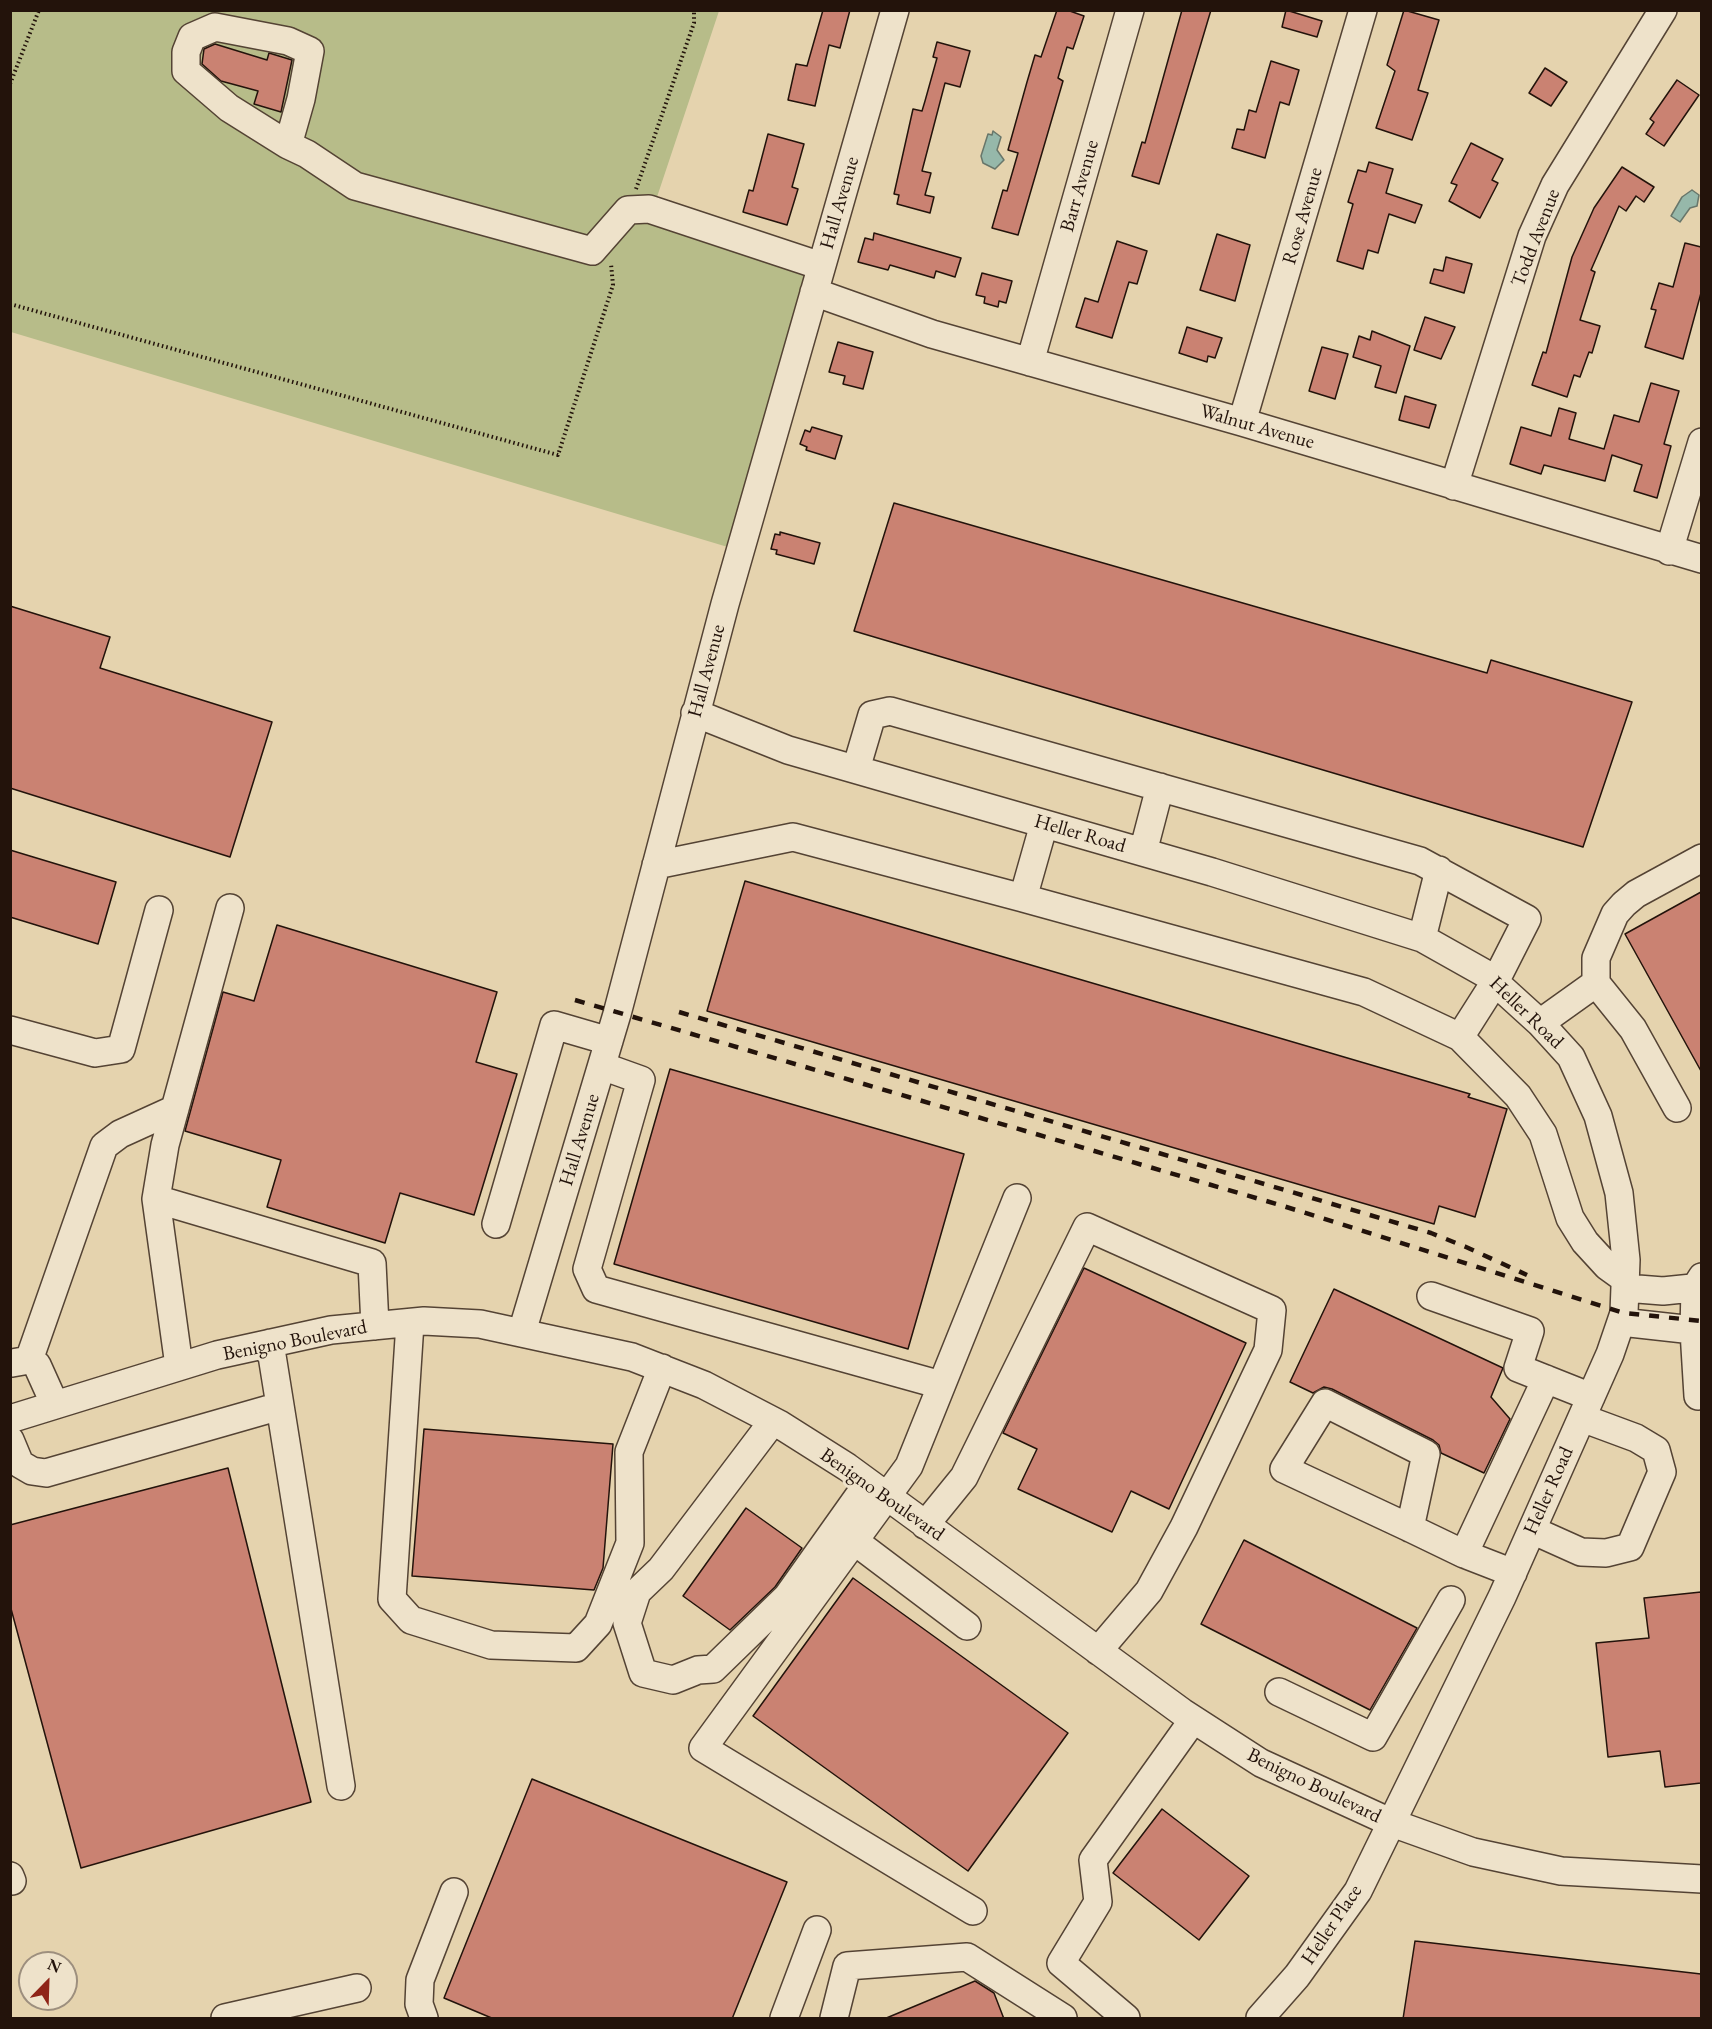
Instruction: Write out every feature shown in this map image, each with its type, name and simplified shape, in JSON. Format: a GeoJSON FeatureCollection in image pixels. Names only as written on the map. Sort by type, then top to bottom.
{"type":"FeatureCollection","features":[{"type":"Feature","properties":{"kind":"street","name":"Hall Avenue"},"geometry":{"type":"LineString","coordinates":[[522,1332],[605,1054],[695,713],[895,10]]}},
{"type":"Feature","properties":{"kind":"street","name":"Barr Avenue"},"geometry":{"type":"LineString","coordinates":[[1029,362],[1130,10]]}},
{"type":"Feature","properties":{"kind":"street","name":"Rose Avenue"},"geometry":{"type":"LineString","coordinates":[[1242,422],[1363,10]]}},
{"type":"Feature","properties":{"kind":"street","name":"Todd Avenue"},"geometry":{"type":"LineString","coordinates":[[1454,486],[1532,236],[1555,185],[1663,10]]}},
{"type":"Feature","properties":{"kind":"street"},"geometry":{"type":"LineString","coordinates":[[288,145],[301,99],[309,51],[288,40],[215,27],[192,38],[186,52],[186,71],[229,108],[288,145],[307,154],[355,186],[592,251],[628,210],[649,209],[821,266]]}},
{"type":"Feature","properties":{"kind":"street","name":"Walnut Avenue"},"geometry":{"type":"LineString","coordinates":[[814,292],[932,334],[1242,422],[1701,559]]}},
{"type":"Feature","properties":{"kind":"street"},"geometry":{"type":"LineString","coordinates":[[1669,551],[1701,442]]}},
{"type":"Feature","properties":{"kind":"street"},"geometry":{"type":"LineString","coordinates":[[856,769],[872,715],[890,711],[1420,861],[1527,919],[1495,982],[1460,1037]]}},
{"type":"Feature","properties":{"kind":"street","name":"Heller Road"},"geometry":{"type":"LineString","coordinates":[[695,713],[788,750],[1143,852],[1422,938],[1486,974],[1540,1023],[1571,1057],[1598,1116],[1619,1193],[1626,1260],[1621,1322],[1586,1408],[1513,1573],[1392,1823]]}},
{"type":"Feature","properties":{"kind":"street"},"geometry":{"type":"LineString","coordinates":[[1143,852],[1160,787]]}},
{"type":"Feature","properties":{"kind":"street"},"geometry":{"type":"LineString","coordinates":[[1023,898],[1044,824]]}},
{"type":"Feature","properties":{"kind":"street"},"geometry":{"type":"LineString","coordinates":[[656,865],[792,837],[1364,992],[1460,1037],[1518,1096],[1543,1134],[1570,1218],[1584,1242],[1607,1266],[1625,1284],[1663,1291],[1699,1284],[1698,1396]]}},
{"type":"Feature","properties":{"kind":"street"},"geometry":{"type":"LineString","coordinates":[[1677,1108],[1633,1029],[1596,983],[1596,958],[1616,914],[1624,904],[1636,894],[1701,858]]}},
{"type":"Feature","properties":{"kind":"street"},"geometry":{"type":"LineString","coordinates":[[1422,938],[1439,870]]}},
{"type":"Feature","properties":{"kind":"street"},"geometry":{"type":"LineString","coordinates":[[179,1366],[156,1199],[165,1145],[230,908]]}},
{"type":"Feature","properties":{"kind":"street"},"geometry":{"type":"LineString","coordinates":[[10,1030],[95,1053],[121,1049],[159,910]]}},
{"type":"Feature","properties":{"kind":"street"},"geometry":{"type":"LineString","coordinates":[[1540,1023],[1596,983]]}},
{"type":"Feature","properties":{"kind":"street"},"geometry":{"type":"LineString","coordinates":[[496,1224],[554,1024],[605,1054],[641,1080],[587,1269],[596,1289],[941,1385]]}},
{"type":"Feature","properties":{"kind":"street"},"geometry":{"type":"LineString","coordinates":[[55,1405],[37,1365],[20,1362],[104,1146],[120,1134],[175,1109]]}},
{"type":"Feature","properties":{"kind":"street"},"geometry":{"type":"LineString","coordinates":[[773,1421],[661,1569],[637,1592],[627,1623],[643,1673],[673,1680],[698,1670],[713,1669],[787,1597],[877,1489],[909,1467],[1017,1198]]}},
{"type":"Feature","properties":{"kind":"street"},"geometry":{"type":"LineString","coordinates":[[156,1199],[372,1263],[375,1326]]}},
{"type":"Feature","properties":{"kind":"street"},"geometry":{"type":"LineString","coordinates":[[925,1525],[964,1478],[1087,1227],[1272,1310],[1269,1350],[1184,1527],[1149,1591],[1098,1651]]}},
{"type":"Feature","properties":{"kind":"street"},"geometry":{"type":"LineString","coordinates":[[1431,1296],[1530,1331],[1518,1368],[1546,1379],[1586,1408],[1656,1450],[1662,1472],[1630,1547],[1606,1552],[1581,1552],[1532,1530]]}},
{"type":"Feature","properties":{"kind":"street"},"geometry":{"type":"LineString","coordinates":[[1621,1322],[1698,1331]]}},
{"type":"Feature","properties":{"kind":"street"},"geometry":{"type":"LineString","coordinates":[[410,1323],[392,1599],[411,1620],[491,1645],[576,1648],[598,1624],[630,1543],[629,1452],[662,1368]]}},
{"type":"Feature","properties":{"kind":"street","name":"Benigno Boulevard"},"geometry":{"type":"LineString","coordinates":[[10,1419],[179,1366],[331,1330],[410,1323],[480,1324],[633,1357],[704,1385],[773,1421],[877,1489],[1194,1720],[1261,1763],[1392,1823],[1473,1852],[1561,1871],[1701,1879]]}},
{"type":"Feature","properties":{"kind":"street"},"geometry":{"type":"LineString","coordinates":[[270,1343],[340,1786]]}},
{"type":"Feature","properties":{"kind":"street"},"geometry":{"type":"LineString","coordinates":[[1464,1554],[1546,1379]]}},
{"type":"Feature","properties":{"kind":"street"},"geometry":{"type":"LineString","coordinates":[[1410,1528],[1426,1454],[1325,1403],[1284,1469],[1464,1554],[1513,1573]]}},
{"type":"Feature","properties":{"kind":"street"},"geometry":{"type":"LineString","coordinates":[[10,1440],[20,1464],[32,1471],[46,1473],[280,1406]]}},
{"type":"Feature","properties":{"kind":"street"},"geometry":{"type":"LineString","coordinates":[[877,1489],[853,1540],[703,1748],[973,1911]]}},
{"type":"Feature","properties":{"kind":"street"},"geometry":{"type":"LineString","coordinates":[[853,1540],[967,1626]]}},
{"type":"Feature","properties":{"kind":"street"},"geometry":{"type":"LineString","coordinates":[[1279,1692],[1373,1737],[1451,1600]]}},
{"type":"Feature","properties":{"kind":"street"},"geometry":{"type":"LineString","coordinates":[[1126,2019],[1060,1963],[1098,1902],[1093,1860],[1194,1720]]}},
{"type":"Feature","properties":{"kind":"street","name":"Heller Place"},"geometry":{"type":"LineString","coordinates":[[1260,2019],[1297,1976],[1358,1891],[1392,1823]]}},
{"type":"Feature","properties":{"kind":"street"},"geometry":{"type":"LineString","coordinates":[[424,2019],[419,2004],[420,1980],[454,1892]]}},
{"type":"Feature","properties":{"kind":"street"},"geometry":{"type":"LineString","coordinates":[[784,2019],[817,1930]]}},
{"type":"Feature","properties":{"kind":"street"},"geometry":{"type":"LineString","coordinates":[[834,2019],[847,1966],[967,1957],[1063,2019]]}},
{"type":"Feature","properties":{"kind":"street"},"geometry":{"type":"LineString","coordinates":[[225,2019],[357,1988]]}},
{"type":"Feature","properties":{"kind":"path"},"geometry":{"type":"LineString","coordinates":[[10,84],[39,10]]}},
{"type":"Feature","properties":{"kind":"path"},"geometry":{"type":"LineString","coordinates":[[628,210],[694,23],[694,10]]}},
{"type":"Feature","properties":{"kind":"path"},"geometry":{"type":"LineString","coordinates":[[10,304],[558,455],[613,285],[610,261]]}},
{"type":"Feature","properties":{"kind":"green space"},"geometry":{"type":"Polygon","coordinates":[[[10,11],[719,11],[655,203],[820,260],[741,551],[11,332],[10,11]]]}},
{"type":"Feature","properties":{"kind":"shaded area"},"geometry":{"type":"Polygon","coordinates":[[[993,131],[1001,137],[997,150],[1004,160],[995,169],[983,163],[981,156],[988,134],[992,135],[993,131]]]}},
{"type":"Feature","properties":{"kind":"shaded area"},"geometry":{"type":"Polygon","coordinates":[[[1692,190],[1699,195],[1697,206],[1690,208],[1680,222],[1671,216],[1682,197],[1692,190]]]}},
{"type":"Feature","properties":{"kind":"building"},"geometry":{"type":"Polygon","coordinates":[[[823,10],[850,10],[840,48],[829,45],[815,106],[788,100],[796,64],[807,66],[823,10]]]}},
{"type":"Feature","properties":{"kind":"building"},"geometry":{"type":"Polygon","coordinates":[[[1057,10],[1067,10],[1084,16],[1073,49],[1067,47],[1058,78],[1063,81],[1018,235],[992,228],[1003,190],[1007,191],[1018,153],[1008,150],[1035,55],[1041,57],[1057,10]]]}},
{"type":"Feature","properties":{"kind":"building"},"geometry":{"type":"Polygon","coordinates":[[[1182,10],[1211,10],[1159,184],[1132,176],[1142,142],[1145,143],[1182,10]]]}},
{"type":"Feature","properties":{"kind":"building"},"geometry":{"type":"Polygon","coordinates":[[[1286,10],[1322,21],[1317,37],[1282,27],[1286,10]]]}},
{"type":"Feature","properties":{"kind":"building"},"geometry":{"type":"Polygon","coordinates":[[[1404,10],[1439,20],[1418,90],[1428,93],[1412,140],[1376,128],[1395,71],[1387,65],[1404,10]]]}},
{"type":"Feature","properties":{"kind":"building"},"geometry":{"type":"Polygon","coordinates":[[[937,42],[970,51],[960,87],[945,83],[922,171],[931,173],[925,195],[934,197],[930,213],[897,204],[899,195],[894,194],[913,109],[922,111],[937,58],[933,57],[937,42]]]}},
{"type":"Feature","properties":{"kind":"building"},"geometry":{"type":"Polygon","coordinates":[[[215,44],[267,60],[269,53],[292,60],[281,112],[254,104],[258,91],[221,81],[202,64],[204,49],[215,44]]]}},
{"type":"Feature","properties":{"kind":"building"},"geometry":{"type":"Polygon","coordinates":[[[1271,61],[1299,70],[1289,105],[1280,102],[1265,158],[1232,148],[1237,129],[1244,130],[1249,110],[1256,112],[1271,61]]]}},
{"type":"Feature","properties":{"kind":"building"},"geometry":{"type":"Polygon","coordinates":[[[1545,68],[1567,82],[1551,106],[1529,93],[1545,68]]]}},
{"type":"Feature","properties":{"kind":"building"},"geometry":{"type":"Polygon","coordinates":[[[1677,80],[1699,95],[1664,146],[1646,134],[1654,122],[1650,119],[1677,80]]]}},
{"type":"Feature","properties":{"kind":"building"},"geometry":{"type":"Polygon","coordinates":[[[768,134],[804,144],[792,187],[798,189],[787,225],[743,212],[749,190],[753,191],[768,134]]]}},
{"type":"Feature","properties":{"kind":"building"},"geometry":{"type":"Polygon","coordinates":[[[1471,143],[1503,159],[1492,180],[1498,183],[1480,218],[1449,201],[1457,185],[1451,183],[1471,143]]]}},
{"type":"Feature","properties":{"kind":"building"},"geometry":{"type":"Polygon","coordinates":[[[1369,162],[1393,169],[1386,193],[1422,205],[1415,223],[1389,214],[1378,253],[1368,250],[1363,269],[1337,261],[1353,204],[1348,202],[1358,170],[1366,172],[1369,162]]]}},
{"type":"Feature","properties":{"kind":"building"},"geometry":{"type":"Polygon","coordinates":[[[1622,167],[1654,187],[1644,202],[1636,196],[1626,211],[1619,206],[1591,270],[1595,272],[1580,320],[1600,326],[1592,353],[1589,352],[1580,377],[1574,375],[1567,397],[1532,385],[1543,352],[1546,353],[1572,257],[1594,208],[1622,167]]]}},
{"type":"Feature","properties":{"kind":"building"},"geometry":{"type":"Polygon","coordinates":[[[874,233],[961,258],[955,277],[936,271],[934,278],[890,265],[888,270],[858,262],[865,238],[873,240],[874,233]]]}},
{"type":"Feature","properties":{"kind":"building"},"geometry":{"type":"Polygon","coordinates":[[[1217,234],[1250,245],[1235,301],[1200,290],[1217,234]]]}},
{"type":"Feature","properties":{"kind":"building"},"geometry":{"type":"Polygon","coordinates":[[[1117,241],[1147,251],[1137,284],[1129,282],[1112,338],[1076,327],[1085,298],[1098,302],[1117,241]]]}},
{"type":"Feature","properties":{"kind":"building"},"geometry":{"type":"Polygon","coordinates":[[[1685,243],[1701,247],[1701,293],[1683,359],[1645,347],[1656,310],[1651,309],[1659,283],[1673,287],[1685,243]]]}},
{"type":"Feature","properties":{"kind":"building"},"geometry":{"type":"Polygon","coordinates":[[[1446,257],[1472,264],[1464,293],[1430,283],[1434,269],[1443,271],[1446,257]]]}},
{"type":"Feature","properties":{"kind":"building"},"geometry":{"type":"Polygon","coordinates":[[[982,273],[1012,281],[1006,303],[999,301],[998,307],[984,303],[985,297],[976,295],[982,273]]]}},
{"type":"Feature","properties":{"kind":"building"},"geometry":{"type":"Polygon","coordinates":[[[1425,317],[1455,327],[1441,359],[1414,350],[1425,317]]]}},
{"type":"Feature","properties":{"kind":"building"},"geometry":{"type":"Polygon","coordinates":[[[1187,327],[1222,338],[1215,358],[1208,356],[1207,362],[1179,353],[1187,327]]]}},
{"type":"Feature","properties":{"kind":"building"},"geometry":{"type":"Polygon","coordinates":[[[1372,331],[1410,346],[1396,393],[1375,387],[1381,366],[1353,357],[1359,336],[1370,340],[1372,331]]]}},
{"type":"Feature","properties":{"kind":"building"},"geometry":{"type":"Polygon","coordinates":[[[838,342],[873,352],[863,389],[843,384],[845,376],[829,372],[838,342]]]}},
{"type":"Feature","properties":{"kind":"building"},"geometry":{"type":"Polygon","coordinates":[[[1322,347],[1348,354],[1335,399],[1309,391],[1322,347]]]}},
{"type":"Feature","properties":{"kind":"building"},"geometry":{"type":"Polygon","coordinates":[[[1651,383],[1679,391],[1664,444],[1671,446],[1657,498],[1634,491],[1642,465],[1612,455],[1605,481],[1544,465],[1541,474],[1510,464],[1521,427],[1551,436],[1559,408],[1576,413],[1569,439],[1604,449],[1614,415],[1639,422],[1651,383]]]}},
{"type":"Feature","properties":{"kind":"building"},"geometry":{"type":"Polygon","coordinates":[[[1405,396],[1436,405],[1429,428],[1399,420],[1405,396]]]}},
{"type":"Feature","properties":{"kind":"building"},"geometry":{"type":"Polygon","coordinates":[[[812,427],[842,436],[835,459],[806,450],[807,447],[800,444],[805,430],[810,432],[812,427]]]}},
{"type":"Feature","properties":{"kind":"building"},"geometry":{"type":"Polygon","coordinates":[[[894,503],[1487,673],[1491,660],[1632,702],[1583,847],[854,631],[894,503]]]}},
{"type":"Feature","properties":{"kind":"building"},"geometry":{"type":"Polygon","coordinates":[[[780,532],[820,543],[814,564],[776,554],[777,550],[771,549],[775,534],[780,535],[780,532]]]}},
{"type":"Feature","properties":{"kind":"building"},"geometry":{"type":"Polygon","coordinates":[[[10,606],[110,637],[100,668],[272,722],[230,857],[10,788],[10,606]]]}},
{"type":"Feature","properties":{"kind":"building"},"geometry":{"type":"Polygon","coordinates":[[[10,850],[116,882],[98,944],[10,917],[10,850]]]}},
{"type":"Feature","properties":{"kind":"building"},"geometry":{"type":"Polygon","coordinates":[[[745,881],[1470,1094],[1468,1097],[1507,1109],[1475,1217],[1439,1206],[1434,1224],[707,1011],[745,881]]]}},
{"type":"Feature","properties":{"kind":"building"},"geometry":{"type":"Polygon","coordinates":[[[1701,892],[1701,1071],[1625,934],[1701,892]]]}},
{"type":"Feature","properties":{"kind":"building"},"geometry":{"type":"Polygon","coordinates":[[[277,925],[497,992],[476,1062],[517,1074],[474,1215],[400,1193],[385,1243],[267,1207],[281,1160],[185,1131],[223,992],[254,1001],[277,925]]]}},
{"type":"Feature","properties":{"kind":"building"},"geometry":{"type":"Polygon","coordinates":[[[670,1069],[964,1154],[908,1349],[614,1264],[670,1069]]]}},
{"type":"Feature","properties":{"kind":"building"},"geometry":{"type":"Polygon","coordinates":[[[1084,1268],[1246,1343],[1169,1509],[1131,1491],[1112,1532],[1018,1489],[1037,1449],[1003,1433],[1084,1268]]]}},
{"type":"Feature","properties":{"kind":"building"},"geometry":{"type":"Polygon","coordinates":[[[1334,1289],[1503,1368],[1491,1397],[1510,1419],[1484,1473],[1441,1453],[1439,1445],[1433,1440],[1332,1389],[1324,1387],[1313,1393],[1290,1382],[1334,1289]]]}},
{"type":"Feature","properties":{"kind":"building"},"geometry":{"type":"Polygon","coordinates":[[[424,1429],[613,1444],[603,1568],[594,1590],[412,1576],[424,1429]]]}},
{"type":"Feature","properties":{"kind":"building"},"geometry":{"type":"Polygon","coordinates":[[[228,1468],[311,1802],[81,1868],[10,1605],[10,1525],[228,1468]]]}},
{"type":"Feature","properties":{"kind":"building"},"geometry":{"type":"Polygon","coordinates":[[[746,1508],[802,1548],[775,1587],[730,1630],[683,1596],[746,1508]]]}},
{"type":"Feature","properties":{"kind":"building"},"geometry":{"type":"Polygon","coordinates":[[[1244,1540],[1417,1628],[1370,1710],[1201,1624],[1244,1540]]]}},
{"type":"Feature","properties":{"kind":"building"},"geometry":{"type":"Polygon","coordinates":[[[853,1578],[1068,1733],[968,1871],[753,1716],[853,1578]]]}},
{"type":"Feature","properties":{"kind":"building"},"geometry":{"type":"Polygon","coordinates":[[[1701,1592],[1701,1783],[1665,1787],[1660,1751],[1608,1757],[1596,1643],[1649,1638],[1644,1598],[1701,1592]]]}},
{"type":"Feature","properties":{"kind":"building"},"geometry":{"type":"Polygon","coordinates":[[[532,1779],[787,1882],[732,2019],[494,2019],[444,1998],[532,1779]]]}},
{"type":"Feature","properties":{"kind":"building"},"geometry":{"type":"Polygon","coordinates":[[[1162,1809],[1249,1876],[1199,1940],[1113,1873],[1162,1809]]]}},
{"type":"Feature","properties":{"kind":"building"},"geometry":{"type":"Polygon","coordinates":[[[1415,1941],[1701,1974],[1701,2019],[1403,2019],[1415,1941]]]}},
{"type":"Feature","properties":{"kind":"building"},"geometry":{"type":"Polygon","coordinates":[[[975,1981],[994,1993],[1004,2019],[884,2019],[975,1981]]]}},
{"type":"Feature","properties":{"kind":"railway"},"geometry":{"type":"LineString","coordinates":[[575,1000],[1280,1205],[1624,1313],[1702,1321]]}},
{"type":"Feature","properties":{"kind":"railway"},"geometry":{"type":"LineString","coordinates":[[679,1012],[1431,1233],[1527,1275]]}}]}
